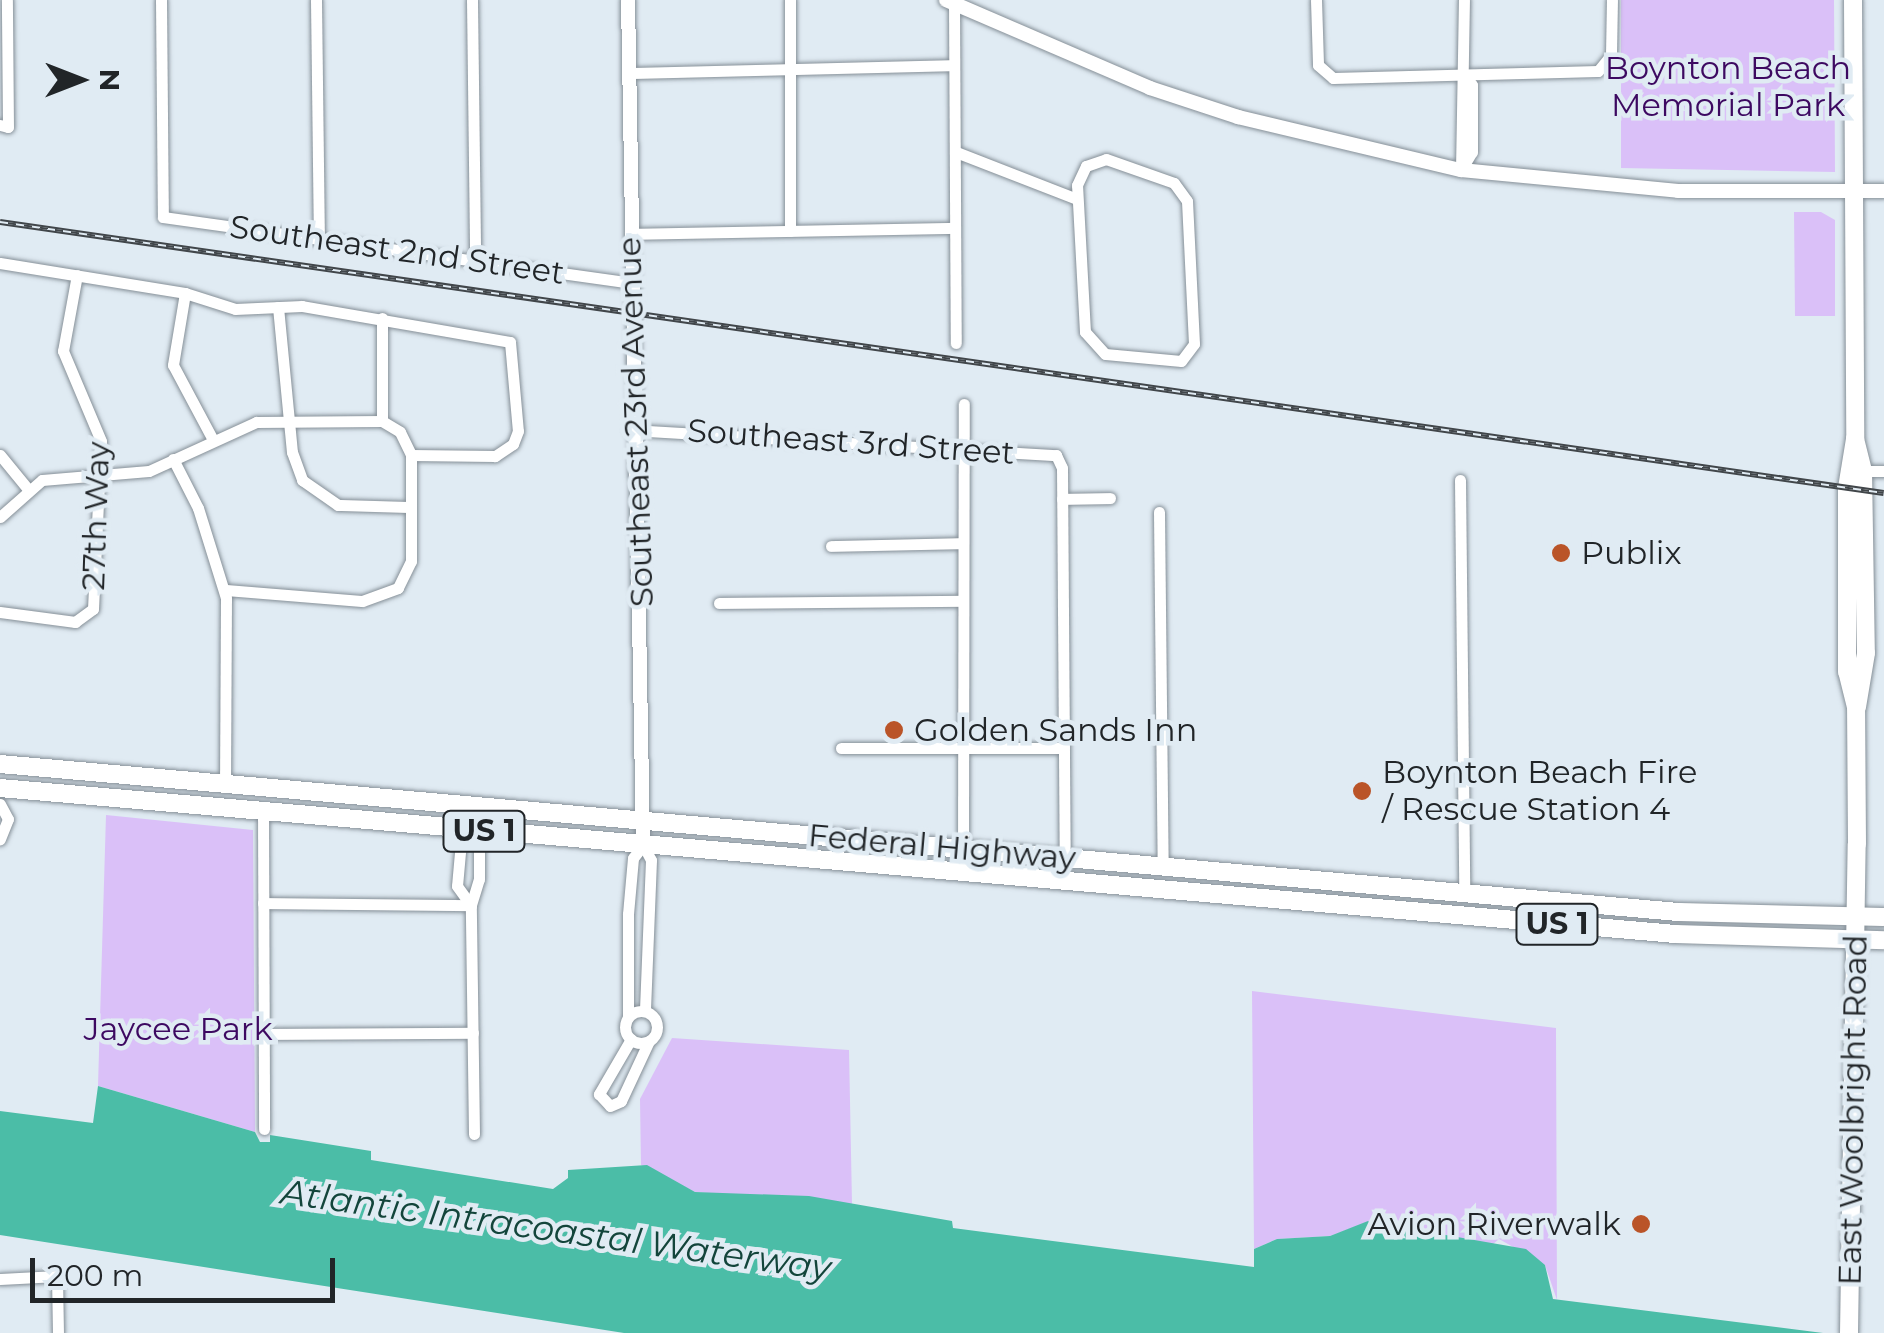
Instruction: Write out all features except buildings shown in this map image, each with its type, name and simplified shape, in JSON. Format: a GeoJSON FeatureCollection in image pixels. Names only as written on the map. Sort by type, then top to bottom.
{"type":"FeatureCollection","features":[{"type":"Feature","properties":{"kind":"main road","name":"East Woolbright Road"},"geometry":{"type":"LineString","coordinates":[[1853,0],[1855,439],[1863,471],[1866,673],[1856,707]]}},
{"type":"Feature","properties":{"kind":"main road","name":"East Woolbright Road"},"geometry":{"type":"LineString","coordinates":[[1849,1332],[1856,707],[1847,672],[1847,470],[1855,439]]}},
{"type":"Feature","properties":{"kind":"main road","name":"Federal Highway"},"geometry":{"type":"LineString","coordinates":[[0,764],[1678,912],[1884,917]]}},
{"type":"Feature","properties":{"kind":"main road"},"geometry":{"type":"LineString","coordinates":[[120,799],[136,794],[201,799],[225,784]]}},
{"type":"Feature","properties":{"kind":"main road","name":"Federal Highway"},"geometry":{"type":"LineString","coordinates":[[0,788],[1676,934],[1884,940]]}},
{"type":"Feature","properties":{"kind":"main road"},"geometry":{"type":"LineString","coordinates":[[223,808],[245,795],[314,802],[337,794]]}},
{"type":"Feature","properties":{"kind":"main road"},"geometry":{"type":"LineString","coordinates":[[471,830],[498,808]]}},
{"type":"Feature","properties":{"kind":"main road"},"geometry":{"type":"LineString","coordinates":[[846,863],[872,858],[945,864],[962,848]]}},
{"type":"Feature","properties":{"kind":"main road"},"geometry":{"type":"LineString","coordinates":[[968,872],[984,851]]}},
{"type":"Feature","properties":{"kind":"main road"},"geometry":{"type":"LineString","coordinates":[[1438,913],[1473,894]]}},
{"type":"Feature","properties":{"kind":"main road"},"geometry":{"type":"LineString","coordinates":[[1461,916],[1473,894]]}},
{"type":"Feature","properties":{"kind":"street"},"geometry":{"type":"LineString","coordinates":[[4,126],[6,0]]}},
{"type":"Feature","properties":{"kind":"street","name":"Southeast 2nd Street"},"geometry":{"type":"LineString","coordinates":[[161,0],[164,217],[630,283]]}},
{"type":"Feature","properties":{"kind":"street"},"geometry":{"type":"LineString","coordinates":[[316,0],[319,240]]}},
{"type":"Feature","properties":{"kind":"street"},"geometry":{"type":"LineString","coordinates":[[472,0],[474,260]]}},
{"type":"Feature","properties":{"kind":"street","name":"Southeast 23rd Avenue"},"geometry":{"type":"LineString","coordinates":[[628,0],[631,430],[642,586],[643,845]]}},
{"type":"Feature","properties":{"kind":"street"},"geometry":{"type":"LineString","coordinates":[[790,0],[790,232]]}},
{"type":"Feature","properties":{"kind":"street"},"geometry":{"type":"LineString","coordinates":[[1316,0],[1316,58],[1327,76],[1598,71],[1611,55],[1612,0]]}},
{"type":"Feature","properties":{"kind":"street"},"geometry":{"type":"LineString","coordinates":[[1461,170],[1472,152],[1472,85],[1465,75],[1464,0]]}},
{"type":"Feature","properties":{"kind":"street"},"geometry":{"type":"LineString","coordinates":[[956,343],[956,152],[950,2],[1150,88],[1238,117],[1461,170],[1661,190],[1884,191]]}},
{"type":"Feature","properties":{"kind":"street"},"geometry":{"type":"LineString","coordinates":[[628,72],[954,65]]}},
{"type":"Feature","properties":{"kind":"street"},"geometry":{"type":"LineString","coordinates":[[956,152],[1077,199]]}},
{"type":"Feature","properties":{"kind":"street"},"geometry":{"type":"LineString","coordinates":[[1106,159],[1174,184],[1184,194],[1194,344],[1181,362],[1105,354],[1088,340],[1077,199],[1082,172],[1106,159]]}},
{"type":"Feature","properties":{"kind":"street"},"geometry":{"type":"LineString","coordinates":[[630,234],[955,228]]}},
{"type":"Feature","properties":{"kind":"street"},"geometry":{"type":"LineString","coordinates":[[0,263],[185,293],[235,310],[278,307],[382,318],[510,342],[518,431],[508,450],[487,457],[410,455]]}},
{"type":"Feature","properties":{"kind":"street","name":"27th Way"},"geometry":{"type":"LineString","coordinates":[[0,612],[58,622],[88,616],[99,424],[63,351],[77,274]]}},
{"type":"Feature","properties":{"kind":"street"},"geometry":{"type":"LineString","coordinates":[[185,293],[173,366],[212,438]]}},
{"type":"Feature","properties":{"kind":"street"},"geometry":{"type":"LineString","coordinates":[[278,307],[296,467],[318,496],[346,506],[411,506]]}},
{"type":"Feature","properties":{"kind":"street"},"geometry":{"type":"LineString","coordinates":[[382,318],[382,421]]}},
{"type":"Feature","properties":{"kind":"street"},"geometry":{"type":"LineString","coordinates":[[962,848],[964,404]]}},
{"type":"Feature","properties":{"kind":"street"},"geometry":{"type":"LineString","coordinates":[[0,517],[27,488],[56,476],[132,476],[212,438],[290,418],[382,421],[400,432],[410,455],[410,568],[385,597],[362,601],[225,590]]}},
{"type":"Feature","properties":{"kind":"street","name":"Southeast 3rd Street"},"geometry":{"type":"LineString","coordinates":[[631,430],[963,453],[1056,454],[1062,468],[1062,499]]}},
{"type":"Feature","properties":{"kind":"street"},"geometry":{"type":"LineString","coordinates":[[0,455],[27,488]]}},
{"type":"Feature","properties":{"kind":"street"},"geometry":{"type":"LineString","coordinates":[[173,459],[198,508],[225,590],[225,784]]}},
{"type":"Feature","properties":{"kind":"street"},"geometry":{"type":"LineString","coordinates":[[1863,471],[1884,471]]}},
{"type":"Feature","properties":{"kind":"street"},"geometry":{"type":"LineString","coordinates":[[1460,480],[1473,894]]}},
{"type":"Feature","properties":{"kind":"street"},"geometry":{"type":"LineString","coordinates":[[1065,858],[1062,499],[1110,498]]}},
{"type":"Feature","properties":{"kind":"street"},"geometry":{"type":"LineString","coordinates":[[1159,512],[1163,866]]}},
{"type":"Feature","properties":{"kind":"street"},"geometry":{"type":"LineString","coordinates":[[831,546],[963,544]]}},
{"type":"Feature","properties":{"kind":"street"},"geometry":{"type":"LineString","coordinates":[[719,603],[962,600]]}},
{"type":"Feature","properties":{"kind":"street"},"geometry":{"type":"LineString","coordinates":[[841,748],[1064,748]]}},
{"type":"Feature","properties":{"kind":"street"},"geometry":{"type":"LineString","coordinates":[[0,804],[8,820],[0,838]]}},
{"type":"Feature","properties":{"kind":"street"},"geometry":{"type":"LineString","coordinates":[[262,812],[264,1129]]}},
{"type":"Feature","properties":{"kind":"street"},"geometry":{"type":"LineString","coordinates":[[470,905],[457,886],[471,830]]}},
{"type":"Feature","properties":{"kind":"street"},"geometry":{"type":"LineString","coordinates":[[471,830],[479,880],[470,905],[474,1134]]}},
{"type":"Feature","properties":{"kind":"street"},"geometry":{"type":"LineString","coordinates":[[643,845],[651,860],[645,1011],[657,1024],[618,1106],[610,1106],[599,1094],[631,1039],[629,900],[633,858],[643,845]]}},
{"type":"Feature","properties":{"kind":"street"},"geometry":{"type":"LineString","coordinates":[[263,903],[470,905]]}},
{"type":"Feature","properties":{"kind":"street"},"geometry":{"type":"LineString","coordinates":[[628,1017],[645,1011]]}},
{"type":"Feature","properties":{"kind":"street"},"geometry":{"type":"LineString","coordinates":[[263,1034],[474,1033]]}},
{"type":"Feature","properties":{"kind":"street"},"geometry":{"type":"LineString","coordinates":[[631,1039],[649,1040]]}},
{"type":"Feature","properties":{"kind":"street"},"geometry":{"type":"LineString","coordinates":[[0,1279],[58,1276],[58,1333]]}},
{"type":"Feature","properties":{"kind":"green space","name":"Boynton Beach Memorial Park"},"geometry":{"type":"Polygon","coordinates":[[[1621,0],[1834,0],[1835,172],[1621,168],[1621,0]]]}},
{"type":"Feature","properties":{"kind":"green space"},"geometry":{"type":"Polygon","coordinates":[[[1794,212],[1821,212],[1835,220],[1835,316],[1795,316],[1794,212]]]}},
{"type":"Feature","properties":{"kind":"green space","name":"Jaycee Park"},"geometry":{"type":"Polygon","coordinates":[[[106,815],[253,830],[255,1132],[98,1086],[106,815]]]}},
{"type":"Feature","properties":{"kind":"green space"},"geometry":{"type":"Polygon","coordinates":[[[1252,991],[1556,1028],[1557,1300],[1545,1265],[1499,1239],[1492,1245],[1417,1230],[1379,1230],[1368,1222],[1330,1236],[1277,1239],[1254,1249],[1252,991]]]}},
{"type":"Feature","properties":{"kind":"green space"},"geometry":{"type":"Polygon","coordinates":[[[672,1038],[849,1050],[852,1204],[695,1192],[641,1165],[640,1099],[672,1038]]]}},
{"type":"Feature","properties":{"kind":"water","name":"Atlantic Intracoastal Waterway"},"geometry":{"type":"Polygon","coordinates":[[[98,1086],[255,1132],[260,1142],[270,1142],[270,1135],[371,1151],[371,1160],[553,1189],[568,1178],[568,1170],[647,1165],[695,1192],[809,1196],[952,1221],[953,1228],[1254,1267],[1254,1249],[1277,1239],[1330,1236],[1368,1221],[1379,1229],[1407,1220],[1417,1230],[1526,1249],[1545,1265],[1553,1299],[1823,1333],[624,1333],[0,1235],[0,1111],[93,1123],[98,1086]]]}},
{"type":"Feature","properties":{"kind":"railway"},"geometry":{"type":"LineString","coordinates":[[0,222],[1884,493]]}},
{"type":"Feature","properties":{"kind":"place","name":"Publix"},"geometry":{"type":"Point","coordinates":[1561,553]}},
{"type":"Feature","properties":{"kind":"place","name":"Golden Sands Inn"},"geometry":{"type":"Point","coordinates":[894,730]}},
{"type":"Feature","properties":{"kind":"place","name":"Boynton Beach Fire / Rescue Station 4"},"geometry":{"type":"Point","coordinates":[1362,791]}},
{"type":"Feature","properties":{"kind":"place","name":"Avion Riverwalk"},"geometry":{"type":"Point","coordinates":[1641,1224]}}]}
